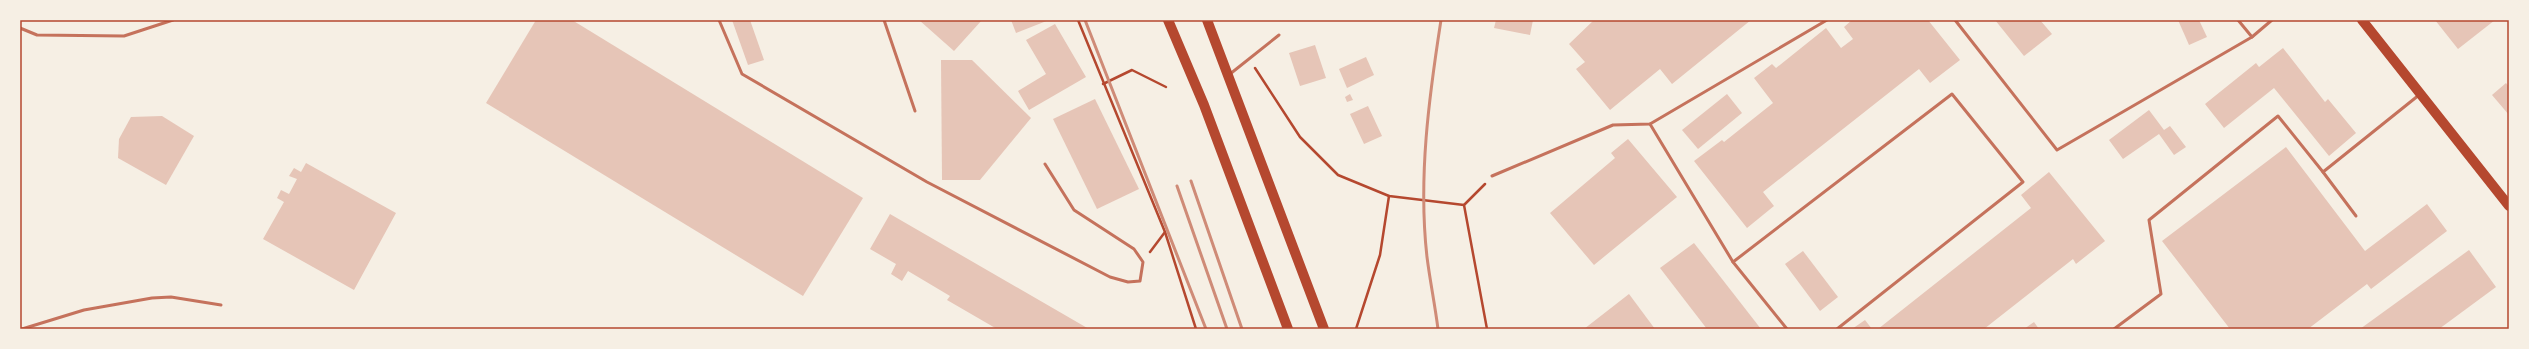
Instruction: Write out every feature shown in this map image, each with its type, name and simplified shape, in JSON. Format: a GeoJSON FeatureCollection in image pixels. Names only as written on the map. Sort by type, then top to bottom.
{"type":"FeatureCollection","features":[{"type":"Feature","properties":{"kind":"main road"},"geometry":{"type":"LineString","coordinates":[[1168,20],[1204,105],[1288,329]]}},
{"type":"Feature","properties":{"kind":"main road"},"geometry":{"type":"LineString","coordinates":[[1207,20],[1324,329]]}},
{"type":"Feature","properties":{"kind":"main road"},"geometry":{"type":"LineString","coordinates":[[2362,20],[2422,93],[2509,206]]}},
{"type":"Feature","properties":{"kind":"lane"},"geometry":{"type":"LineString","coordinates":[[20,28],[37,35],[124,36],[173,20]]}},
{"type":"Feature","properties":{"kind":"lane"},"geometry":{"type":"LineString","coordinates":[[719,20],[742,74],[927,182],[1110,276],[1128,282],[1140,281],[1143,262],[1134,249],[1074,210],[1045,164]]}},
{"type":"Feature","properties":{"kind":"lane"},"geometry":{"type":"LineString","coordinates":[[884,20],[915,111]]}},
{"type":"Feature","properties":{"kind":"lane"},"geometry":{"type":"LineString","coordinates":[[1492,176],[1614,124],[1650,124],[1827,20]]}},
{"type":"Feature","properties":{"kind":"lane"},"geometry":{"type":"LineString","coordinates":[[1955,20],[2056,150],[2252,37],[2272,20]]}},
{"type":"Feature","properties":{"kind":"lane"},"geometry":{"type":"LineString","coordinates":[[2238,20],[2252,37]]}},
{"type":"Feature","properties":{"kind":"lane"},"geometry":{"type":"LineString","coordinates":[[1228,75],[1279,35]]}},
{"type":"Feature","properties":{"kind":"lane"},"geometry":{"type":"LineString","coordinates":[[2323,172],[2422,93]]}},
{"type":"Feature","properties":{"kind":"lane"},"geometry":{"type":"LineString","coordinates":[[1733,262],[1952,94],[2023,182],[1837,329]]}},
{"type":"Feature","properties":{"kind":"lane"},"geometry":{"type":"LineString","coordinates":[[2114,329],[2161,294],[2149,220],[2278,116],[2356,216]]}},
{"type":"Feature","properties":{"kind":"lane"},"geometry":{"type":"LineString","coordinates":[[1650,124],[1733,262],[1787,329]]}},
{"type":"Feature","properties":{"kind":"lane"},"geometry":{"type":"LineString","coordinates":[[22,329],[84,310],[152,298],[171,297],[221,305]]}},
{"type":"Feature","properties":{"kind":"path"},"geometry":{"type":"LineString","coordinates":[[1078,20],[1165,232],[1196,329]]}},
{"type":"Feature","properties":{"kind":"path"},"geometry":{"type":"LineString","coordinates":[[1249,60],[1300,138],[1338,175],[1389,196],[1464,205]]}},
{"type":"Feature","properties":{"kind":"path"},"geometry":{"type":"LineString","coordinates":[[1103,84],[1132,70],[1166,87]]}},
{"type":"Feature","properties":{"kind":"path"},"geometry":{"type":"LineString","coordinates":[[1464,205],[1492,176]]}},
{"type":"Feature","properties":{"kind":"path"},"geometry":{"type":"LineString","coordinates":[[1356,329],[1380,255],[1389,196]]}},
{"type":"Feature","properties":{"kind":"path"},"geometry":{"type":"LineString","coordinates":[[1464,205],[1487,329]]}},
{"type":"Feature","properties":{"kind":"path"},"geometry":{"type":"LineString","coordinates":[[1143,262],[1165,232]]}},
{"type":"Feature","properties":{"kind":"building"},"geometry":{"type":"Polygon","coordinates":[[[536,20],[572,20],[863,198],[803,296],[486,103],[536,20]]]}},
{"type":"Feature","properties":{"kind":"building"},"geometry":{"type":"Polygon","coordinates":[[[732,20],[750,20],[764,60],[748,65],[732,20]]]}},
{"type":"Feature","properties":{"kind":"building"},"geometry":{"type":"Polygon","coordinates":[[[919,20],[982,20],[954,51],[919,20]]]}},
{"type":"Feature","properties":{"kind":"building"},"geometry":{"type":"Polygon","coordinates":[[[1011,20],[1049,20],[1016,33],[1011,20]]]}},
{"type":"Feature","properties":{"kind":"building"},"geometry":{"type":"Polygon","coordinates":[[[1496,20],[1533,20],[1530,35],[1494,28],[1496,20]]]}},
{"type":"Feature","properties":{"kind":"building"},"geometry":{"type":"Polygon","coordinates":[[[1594,20],[1751,20],[1672,84],[1660,69],[1610,110],[1576,69],[1585,62],[1569,44],[1594,20]]]}},
{"type":"Feature","properties":{"kind":"building"},"geometry":{"type":"Polygon","coordinates":[[[1852,20],[1928,20],[1960,60],[1930,83],[1919,69],[1763,192],[1774,206],[1747,228],[1694,161],[1722,140],[1724,142],[1773,103],[1754,78],[1772,64],[1776,68],[1826,28],[1841,48],[1853,39],[1844,27],[1852,20]]]}},
{"type":"Feature","properties":{"kind":"building"},"geometry":{"type":"Polygon","coordinates":[[[1995,20],[2040,20],[2052,34],[2024,56],[1995,20]]]}},
{"type":"Feature","properties":{"kind":"building"},"geometry":{"type":"Polygon","coordinates":[[[2178,20],[2199,20],[2207,37],[2189,45],[2178,20]]]}},
{"type":"Feature","properties":{"kind":"building"},"geometry":{"type":"Polygon","coordinates":[[[2435,20],[2495,20],[2458,49],[2435,20]]]}},
{"type":"Feature","properties":{"kind":"building"},"geometry":{"type":"Polygon","coordinates":[[[1055,24],[1086,77],[1029,110],[1018,91],[1046,74],[1026,40],[1055,24]]]}},
{"type":"Feature","properties":{"kind":"building"},"geometry":{"type":"Polygon","coordinates":[[[1315,45],[1326,78],[1300,86],[1289,53],[1315,45]]]}},
{"type":"Feature","properties":{"kind":"building"},"geometry":{"type":"Polygon","coordinates":[[[2283,48],[2325,102],[2328,99],[2356,133],[2329,156],[2274,88],[2224,128],[2205,104],[2256,63],[2259,67],[2283,48]]]}},
{"type":"Feature","properties":{"kind":"building"},"geometry":{"type":"Polygon","coordinates":[[[1366,57],[1374,75],[1347,88],[1339,69],[1366,57]]]}},
{"type":"Feature","properties":{"kind":"building"},"geometry":{"type":"Polygon","coordinates":[[[941,60],[972,60],[1031,118],[980,180],[942,180],[941,60]]]}},
{"type":"Feature","properties":{"kind":"building"},"geometry":{"type":"Polygon","coordinates":[[[2506,83],[2509,87],[2509,115],[2492,95],[2506,83]]]}},
{"type":"Feature","properties":{"kind":"building"},"geometry":{"type":"Polygon","coordinates":[[[1350,94],[1353,100],[1347,102],[1345,97],[1350,94]]]}},
{"type":"Feature","properties":{"kind":"building"},"geometry":{"type":"Polygon","coordinates":[[[1727,94],[1742,113],[1698,149],[1682,130],[1727,94]]]}},
{"type":"Feature","properties":{"kind":"building"},"geometry":{"type":"Polygon","coordinates":[[[1095,99],[1139,189],[1097,209],[1053,119],[1095,99]]]}},
{"type":"Feature","properties":{"kind":"building"},"geometry":{"type":"Polygon","coordinates":[[[1368,106],[1382,136],[1364,144],[1350,114],[1368,106]]]}},
{"type":"Feature","properties":{"kind":"building"},"geometry":{"type":"Polygon","coordinates":[[[2149,110],[2164,130],[2170,126],[2186,147],[2174,155],[2159,134],[2123,159],[2109,140],[2149,110]]]}},
{"type":"Feature","properties":{"kind":"building"},"geometry":{"type":"Polygon","coordinates":[[[162,116],[194,136],[166,185],[118,158],[119,139],[131,117],[162,116]]]}},
{"type":"Feature","properties":{"kind":"building"},"geometry":{"type":"Polygon","coordinates":[[[1628,139],[1677,197],[1594,265],[1550,213],[1615,158],[1611,153],[1628,139]]]}},
{"type":"Feature","properties":{"kind":"building"},"geometry":{"type":"Polygon","coordinates":[[[2286,147],[2365,251],[2427,204],[2447,231],[2371,289],[2367,284],[2308,329],[2230,329],[2162,241],[2286,147]]]}},
{"type":"Feature","properties":{"kind":"building"},"geometry":{"type":"Polygon","coordinates":[[[306,163],[396,213],[354,290],[263,239],[284,202],[277,198],[281,190],[289,194],[297,179],[289,176],[294,168],[301,172],[306,163]]]}},
{"type":"Feature","properties":{"kind":"building"},"geometry":{"type":"Polygon","coordinates":[[[2049,172],[2105,241],[2076,264],[2073,259],[1984,329],[1878,329],[2031,208],[2021,195],[2049,172]]]}},
{"type":"Feature","properties":{"kind":"building"},"geometry":{"type":"Polygon","coordinates":[[[890,214],[1089,329],[997,329],[947,300],[950,296],[908,271],[902,281],[891,274],[896,264],[870,249],[890,214]]]}},
{"type":"Feature","properties":{"kind":"building"},"geometry":{"type":"Polygon","coordinates":[[[1694,243],[1761,329],[1707,329],[1660,268],[1694,243]]]}},
{"type":"Feature","properties":{"kind":"building"},"geometry":{"type":"Polygon","coordinates":[[[2469,250],[2496,287],[2439,329],[2360,329],[2469,250]]]}},
{"type":"Feature","properties":{"kind":"building"},"geometry":{"type":"Polygon","coordinates":[[[1803,251],[1838,297],[1820,311],[1785,264],[1803,251]]]}},
{"type":"Feature","properties":{"kind":"building"},"geometry":{"type":"Polygon","coordinates":[[[1629,294],[1655,329],[1584,329],[1629,294]]]}},
{"type":"Feature","properties":{"kind":"building"},"geometry":{"type":"Polygon","coordinates":[[[1865,320],[1872,329],[1852,329],[1865,320]]]}},
{"type":"Feature","properties":{"kind":"building"},"geometry":{"type":"Polygon","coordinates":[[[2034,322],[2039,329],[2024,329],[2034,322]]]}},
{"type":"Feature","properties":{"kind":"railway"},"geometry":{"type":"LineString","coordinates":[[1085,20],[1206,329]]}},
{"type":"Feature","properties":{"kind":"railway"},"geometry":{"type":"LineString","coordinates":[[1438,329],[1427,257],[1424,168],[1432,78],[1441,20]]}},
{"type":"Feature","properties":{"kind":"railway"},"geometry":{"type":"LineString","coordinates":[[1191,181],[1242,329]]}},
{"type":"Feature","properties":{"kind":"railway"},"geometry":{"type":"LineString","coordinates":[[1177,186],[1227,329]]}}]}
